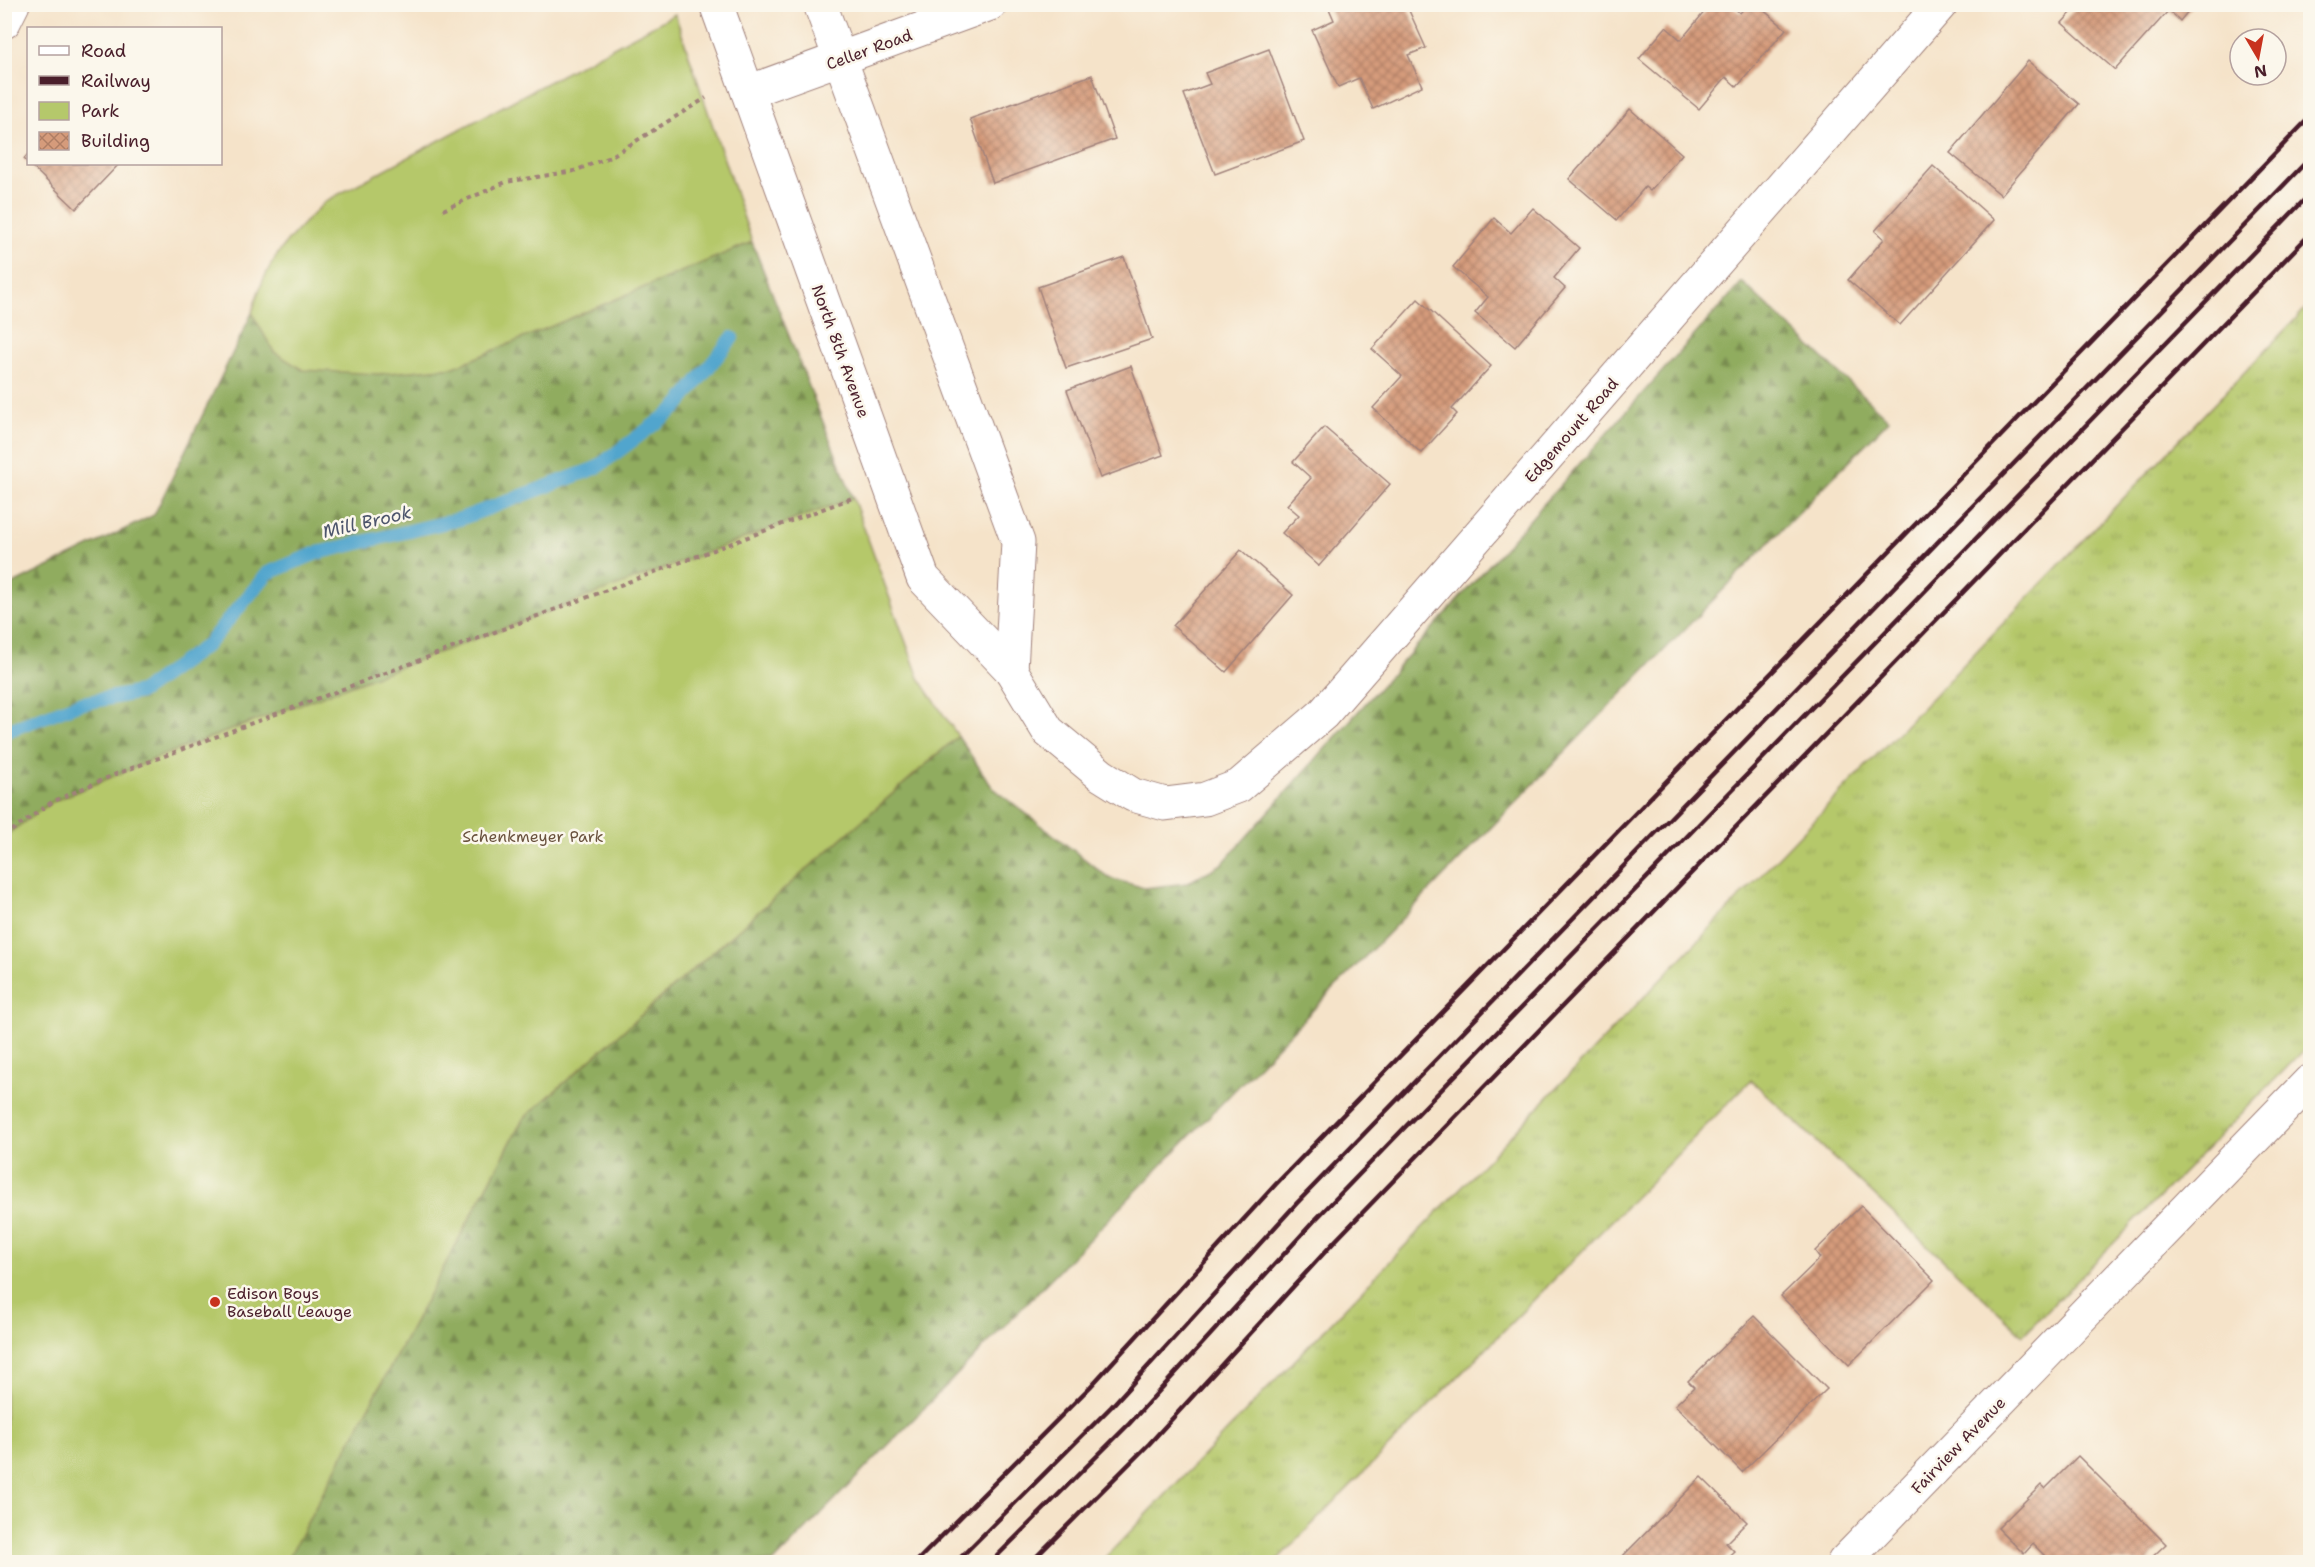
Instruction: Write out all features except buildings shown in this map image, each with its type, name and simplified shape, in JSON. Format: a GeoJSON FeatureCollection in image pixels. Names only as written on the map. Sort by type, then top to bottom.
{"type":"FeatureCollection","features":[{"type":"Feature","properties":{"kind":"street"},"geometry":{"type":"LineString","coordinates":[[4,22],[13,4]]}},
{"type":"Feature","properties":{"kind":"street","name":"North 8th Avenue"},"geometry":{"type":"LineString","coordinates":[[716,4],[923,579],[1011,670],[1048,731],[1101,775],[1125,790],[1165,804]]}},
{"type":"Feature","properties":{"kind":"street"},"geometry":{"type":"LineString","coordinates":[[820,4],[1018,542],[1011,670]]}},
{"type":"Feature","properties":{"kind":"street","name":"Celler Road"},"geometry":{"type":"LineString","coordinates":[[748,92],[990,4]]}},
{"type":"Feature","properties":{"kind":"street","name":"Edgemount Road"},"geometry":{"type":"LineString","coordinates":[[1165,804],[1205,799],[1239,786],[1323,714],[1941,4]]}},
{"type":"Feature","properties":{"kind":"street","name":"Fairview Avenue"},"geometry":{"type":"LineString","coordinates":[[1844,1563],[2310,1081]]}},
{"type":"Feature","properties":{"kind":"path"},"geometry":{"type":"LineString","coordinates":[[442,210],[506,182],[574,171],[610,157],[706,98]]}},
{"type":"Feature","properties":{"kind":"path"},"geometry":{"type":"LineString","coordinates":[[4,836],[51,802],[122,772],[853,498]]}},
{"type":"Feature","properties":{"kind":"green space"},"geometry":{"type":"Polygon","coordinates":[[[675,14],[752,242],[454,367],[378,374],[303,370],[274,352],[252,313],[257,295],[271,264],[280,251],[326,201],[675,14]]]}},
{"type":"Feature","properties":{"kind":"green space"},"geometry":{"type":"Polygon","coordinates":[[[752,242],[853,498],[164,755],[52,802],[5,836],[5,588],[154,515],[252,313],[274,352],[378,374],[454,367],[752,242]]]}},
{"type":"Feature","properties":{"kind":"green space"},"geometry":{"type":"Polygon","coordinates":[[[1742,282],[1889,420],[774,1562],[286,1562],[523,1119],[958,736],[992,787],[1109,878],[1145,888],[1187,883],[1222,864],[1742,282]]]}},
{"type":"Feature","properties":{"kind":"green space"},"geometry":{"type":"Polygon","coordinates":[[[2310,304],[2310,1044],[2023,1335],[1751,1080],[1275,1562],[1101,1562],[2310,304]]]}},
{"type":"Feature","properties":{"kind":"green space","name":"Schenkmeyer Park"},"geometry":{"type":"Polygon","coordinates":[[[853,498],[919,678],[958,736],[523,1119],[286,1562],[5,1562],[5,836],[52,802],[164,755],[853,498]]]}},
{"type":"Feature","properties":{"kind":"waterway","name":"Mill Brook"},"geometry":{"type":"LineString","coordinates":[[4,732],[78,704],[141,692],[207,645],[268,573],[317,553],[460,519],[596,468],[676,408],[732,338]]}},
{"type":"Feature","properties":{"kind":"railway"},"geometry":{"type":"LineString","coordinates":[[916,1562],[1090,1387],[1276,1184],[2310,117]]}},
{"type":"Feature","properties":{"kind":"railway"},"geometry":{"type":"LineString","coordinates":[[956,1562],[1111,1407],[1297,1203],[2310,158]]}},
{"type":"Feature","properties":{"kind":"railway"},"geometry":{"type":"LineString","coordinates":[[991,1562],[1129,1424],[1315,1220],[2310,194]]}},
{"type":"Feature","properties":{"kind":"railway"},"geometry":{"type":"LineString","coordinates":[[1031,1562],[1149,1444],[1336,1240],[2310,234]]}},
{"type":"Feature","properties":{"kind":"place","name":"Edison Boys Baseball Leauge"},"geometry":{"type":"Point","coordinates":[215,1302]}}]}
